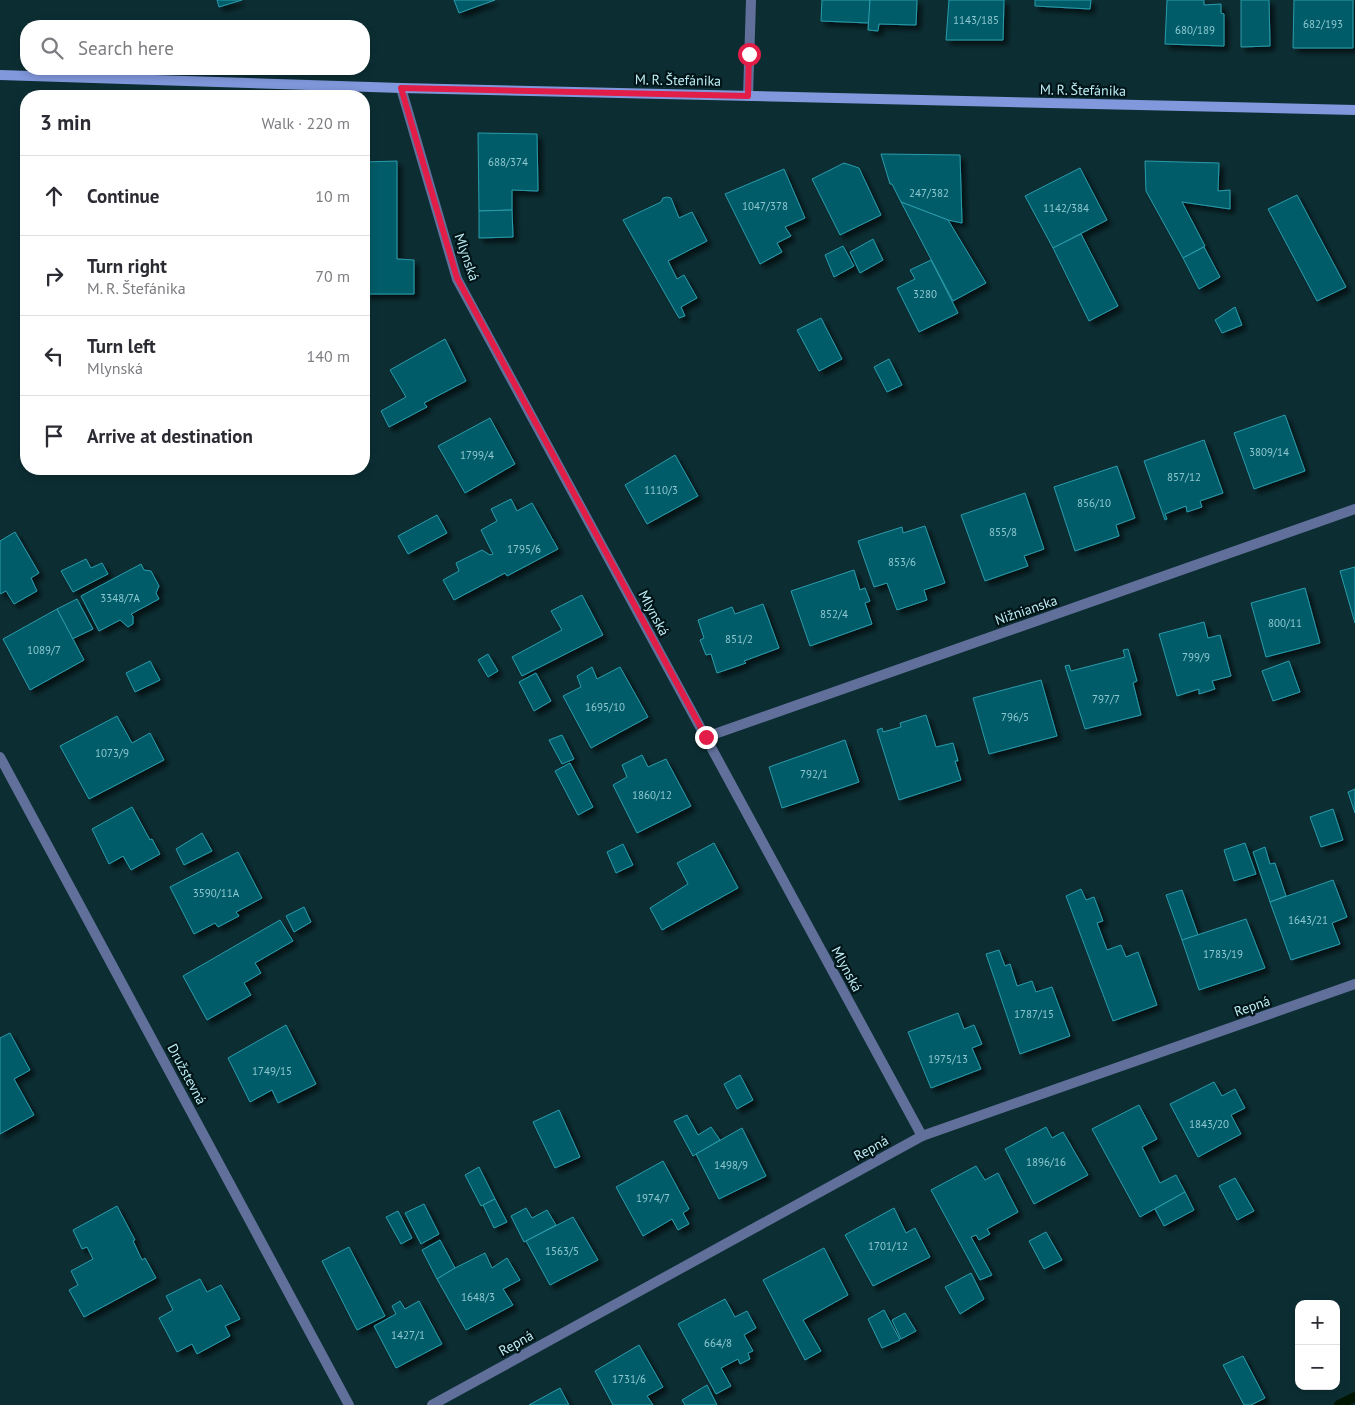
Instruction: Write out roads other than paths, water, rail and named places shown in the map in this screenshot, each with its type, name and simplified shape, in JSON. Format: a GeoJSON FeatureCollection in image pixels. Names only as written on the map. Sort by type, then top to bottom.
{"type":"FeatureCollection","features":[{"type":"Feature","properties":{"kind":"street"},"geometry":{"type":"LineString","coordinates":[[748,96],[750,0]]}},
{"type":"Feature","properties":{"kind":"street","name":"M. R. Štefánika"},"geometry":{"type":"LineString","coordinates":[[0,74],[20,75]]}},
{"type":"Feature","properties":{"kind":"street","name":"M. R. Štefánika"},"geometry":{"type":"LineString","coordinates":[[29,75],[401,88],[1355,110]]}},
{"type":"Feature","properties":{"kind":"street","name":"Mlynská"},"geometry":{"type":"LineString","coordinates":[[401,88],[457,278],[922,1136]]}},
{"type":"Feature","properties":{"kind":"street","name":"Nižnianska"},"geometry":{"type":"LineString","coordinates":[[706,737],[1355,509]]}},
{"type":"Feature","properties":{"kind":"street","name":"Družstevná"},"geometry":{"type":"LineString","coordinates":[[0,757],[349,1405]]}},
{"type":"Feature","properties":{"kind":"street","name":"Repná"},"geometry":{"type":"LineString","coordinates":[[432,1405],[922,1136],[1355,984]]}},
{"type":"Feature","properties":{"kind":"waterway"},"geometry":{"type":"LineString","coordinates":[[1339,1405],[1355,1397]]}}]}
